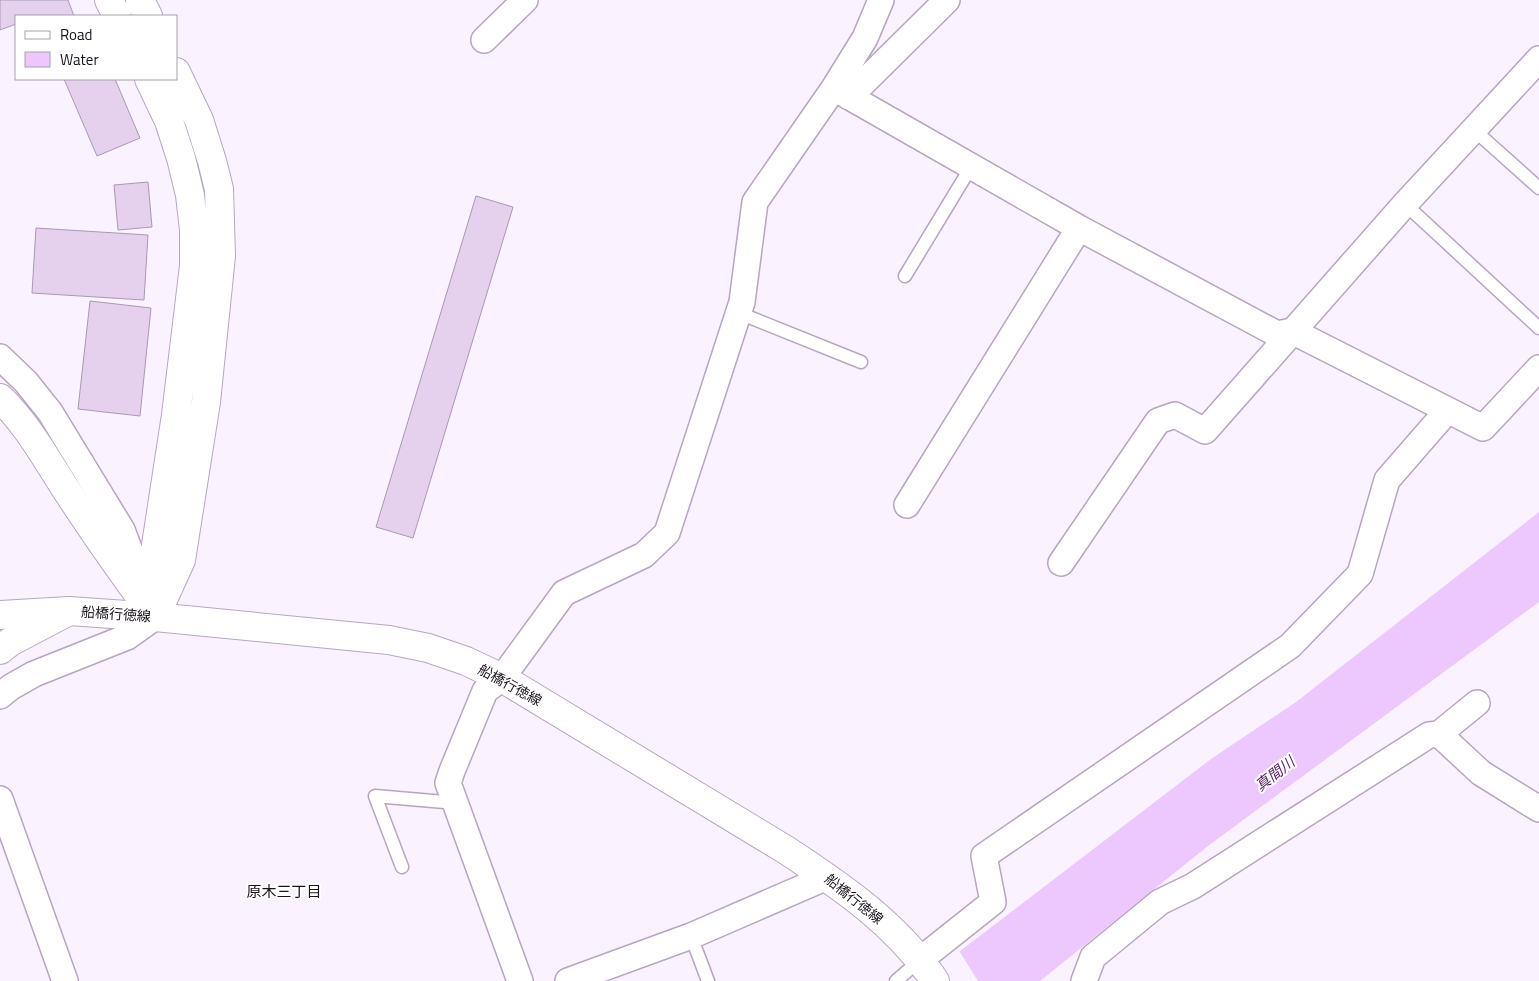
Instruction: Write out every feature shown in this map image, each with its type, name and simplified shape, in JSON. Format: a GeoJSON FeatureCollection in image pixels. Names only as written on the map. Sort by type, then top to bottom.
{"type":"FeatureCollection","features":[{"type":"Feature","properties":{"kind":"main road"},"geometry":{"type":"LineString","coordinates":[[109,0],[116,15]]}},
{"type":"Feature","properties":{"kind":"main road"},"geometry":{"type":"LineString","coordinates":[[140,0],[148,15]]}},
{"type":"Feature","properties":{"kind":"main road"},"geometry":{"type":"LineString","coordinates":[[155,617],[181,560],[206,402],[221,256],[219,189],[215,170],[199,120],[178,76]]}},
{"type":"Feature","properties":{"kind":"main road"},"geometry":{"type":"LineString","coordinates":[[149,80],[169,122],[181,158],[190,196],[194,230],[194,266],[176,415],[154,558],[155,617]]}},
{"type":"Feature","properties":{"kind":"main road"},"geometry":{"type":"LineString","coordinates":[[0,398],[12,410],[35,440],[110,556],[155,617]]}},
{"type":"Feature","properties":{"kind":"main road"},"geometry":{"type":"LineString","coordinates":[[0,650],[10,642],[68,611]]}},
{"type":"Feature","properties":{"kind":"main road","name":"船橋行徳線"},"geometry":{"type":"LineString","coordinates":[[0,615],[68,611],[155,617],[390,640],[428,648],[466,661],[502,678],[828,877],[862,903],[909,947],[927,969]]}},
{"type":"Feature","properties":{"kind":"street"},"geometry":{"type":"LineString","coordinates":[[484,40],[524,0]]}},
{"type":"Feature","properties":{"kind":"street"},"geometry":{"type":"LineString","coordinates":[[842,92],[881,0]]}},
{"type":"Feature","properties":{"kind":"street"},"geometry":{"type":"LineString","coordinates":[[520,981],[448,783],[485,691],[502,678],[564,593],[644,555],[667,533],[742,302],[755,202],[842,92],[947,0]]}},
{"type":"Feature","properties":{"kind":"street"},"geometry":{"type":"LineString","coordinates":[[1061,563],[1158,421],[1175,415],[1205,431],[1404,204],[1539,59]]}},
{"type":"Feature","properties":{"kind":"street"},"geometry":{"type":"LineString","coordinates":[[842,92],[1079,228],[1277,334],[1292,331],[1483,428],[1539,368]]}},
{"type":"Feature","properties":{"kind":"street"},"geometry":{"type":"LineString","coordinates":[[907,506],[1079,228]]}},
{"type":"Feature","properties":{"kind":"street"},"geometry":{"type":"LineString","coordinates":[[0,357],[26,382],[50,412],[122,530],[155,617],[127,637],[34,674],[0,696]]}},
{"type":"Feature","properties":{"kind":"street"},"geometry":{"type":"LineString","coordinates":[[927,969],[993,902],[984,856],[1290,646],[1360,574],[1387,480],[1447,411]]}},
{"type":"Feature","properties":{"kind":"street"},"geometry":{"type":"LineString","coordinates":[[1084,981],[1093,957],[1160,902],[1193,886],[1429,735],[1439,734],[1477,703]]}},
{"type":"Feature","properties":{"kind":"street"},"geometry":{"type":"LineString","coordinates":[[1439,734],[1481,773],[1539,809]]}},
{"type":"Feature","properties":{"kind":"street"},"geometry":{"type":"LineString","coordinates":[[0,800],[65,981]]}},
{"type":"Feature","properties":{"kind":"street"},"geometry":{"type":"LineString","coordinates":[[572,980],[691,936],[828,877]]}},
{"type":"Feature","properties":{"kind":"lane"},"geometry":{"type":"LineString","coordinates":[[1473,129],[1539,188]]}},
{"type":"Feature","properties":{"kind":"lane"},"geometry":{"type":"LineString","coordinates":[[905,276],[972,167]]}},
{"type":"Feature","properties":{"kind":"lane"},"geometry":{"type":"LineString","coordinates":[[1404,204],[1539,328]]}},
{"type":"Feature","properties":{"kind":"lane"},"geometry":{"type":"LineString","coordinates":[[738,313],[861,362]]}},
{"type":"Feature","properties":{"kind":"lane"},"geometry":{"type":"LineString","coordinates":[[402,867],[375,796],[456,803]]}},
{"type":"Feature","properties":{"kind":"lane"},"geometry":{"type":"LineString","coordinates":[[691,936],[708,981]]}},
{"type":"Feature","properties":{"kind":"lane"},"geometry":{"type":"LineString","coordinates":[[896,981],[927,969]]}},
{"type":"Feature","properties":{"kind":"water","name":"真間川"},"geometry":{"type":"Polygon","coordinates":[[[1539,512],[1539,602],[1208,846],[1040,981],[921,981],[1211,759],[1296,702],[1539,512]]]}},
{"type":"Feature","properties":{"kind":"pier"},"geometry":{"type":"Polygon","coordinates":[[[958,949],[978,981],[919,981],[920,979],[958,949]]]}},
{"type":"Feature","properties":{"kind":"building"},"geometry":{"type":"Polygon","coordinates":[[[0,0],[68,0],[74,15],[15,15],[15,24],[0,30],[0,0]]]}},
{"type":"Feature","properties":{"kind":"building"},"geometry":{"type":"Polygon","coordinates":[[[64,80],[115,80],[140,138],[97,156],[64,80]]]}},
{"type":"Feature","properties":{"kind":"building"},"geometry":{"type":"Polygon","coordinates":[[[148,182],[152,227],[118,230],[114,185],[148,182]]]}},
{"type":"Feature","properties":{"kind":"building"},"geometry":{"type":"Polygon","coordinates":[[[476,196],[513,207],[413,538],[376,527],[476,196]]]}},
{"type":"Feature","properties":{"kind":"building"},"geometry":{"type":"Polygon","coordinates":[[[36,228],[148,235],[144,300],[32,293],[36,228]]]}},
{"type":"Feature","properties":{"kind":"building"},"geometry":{"type":"Polygon","coordinates":[[[90,301],[151,308],[140,416],[78,409],[90,301]]]}},
{"type":"Feature","properties":{"kind":"district","name":"原木三丁目"},"geometry":{"type":"Point","coordinates":[284,892]}}]}
